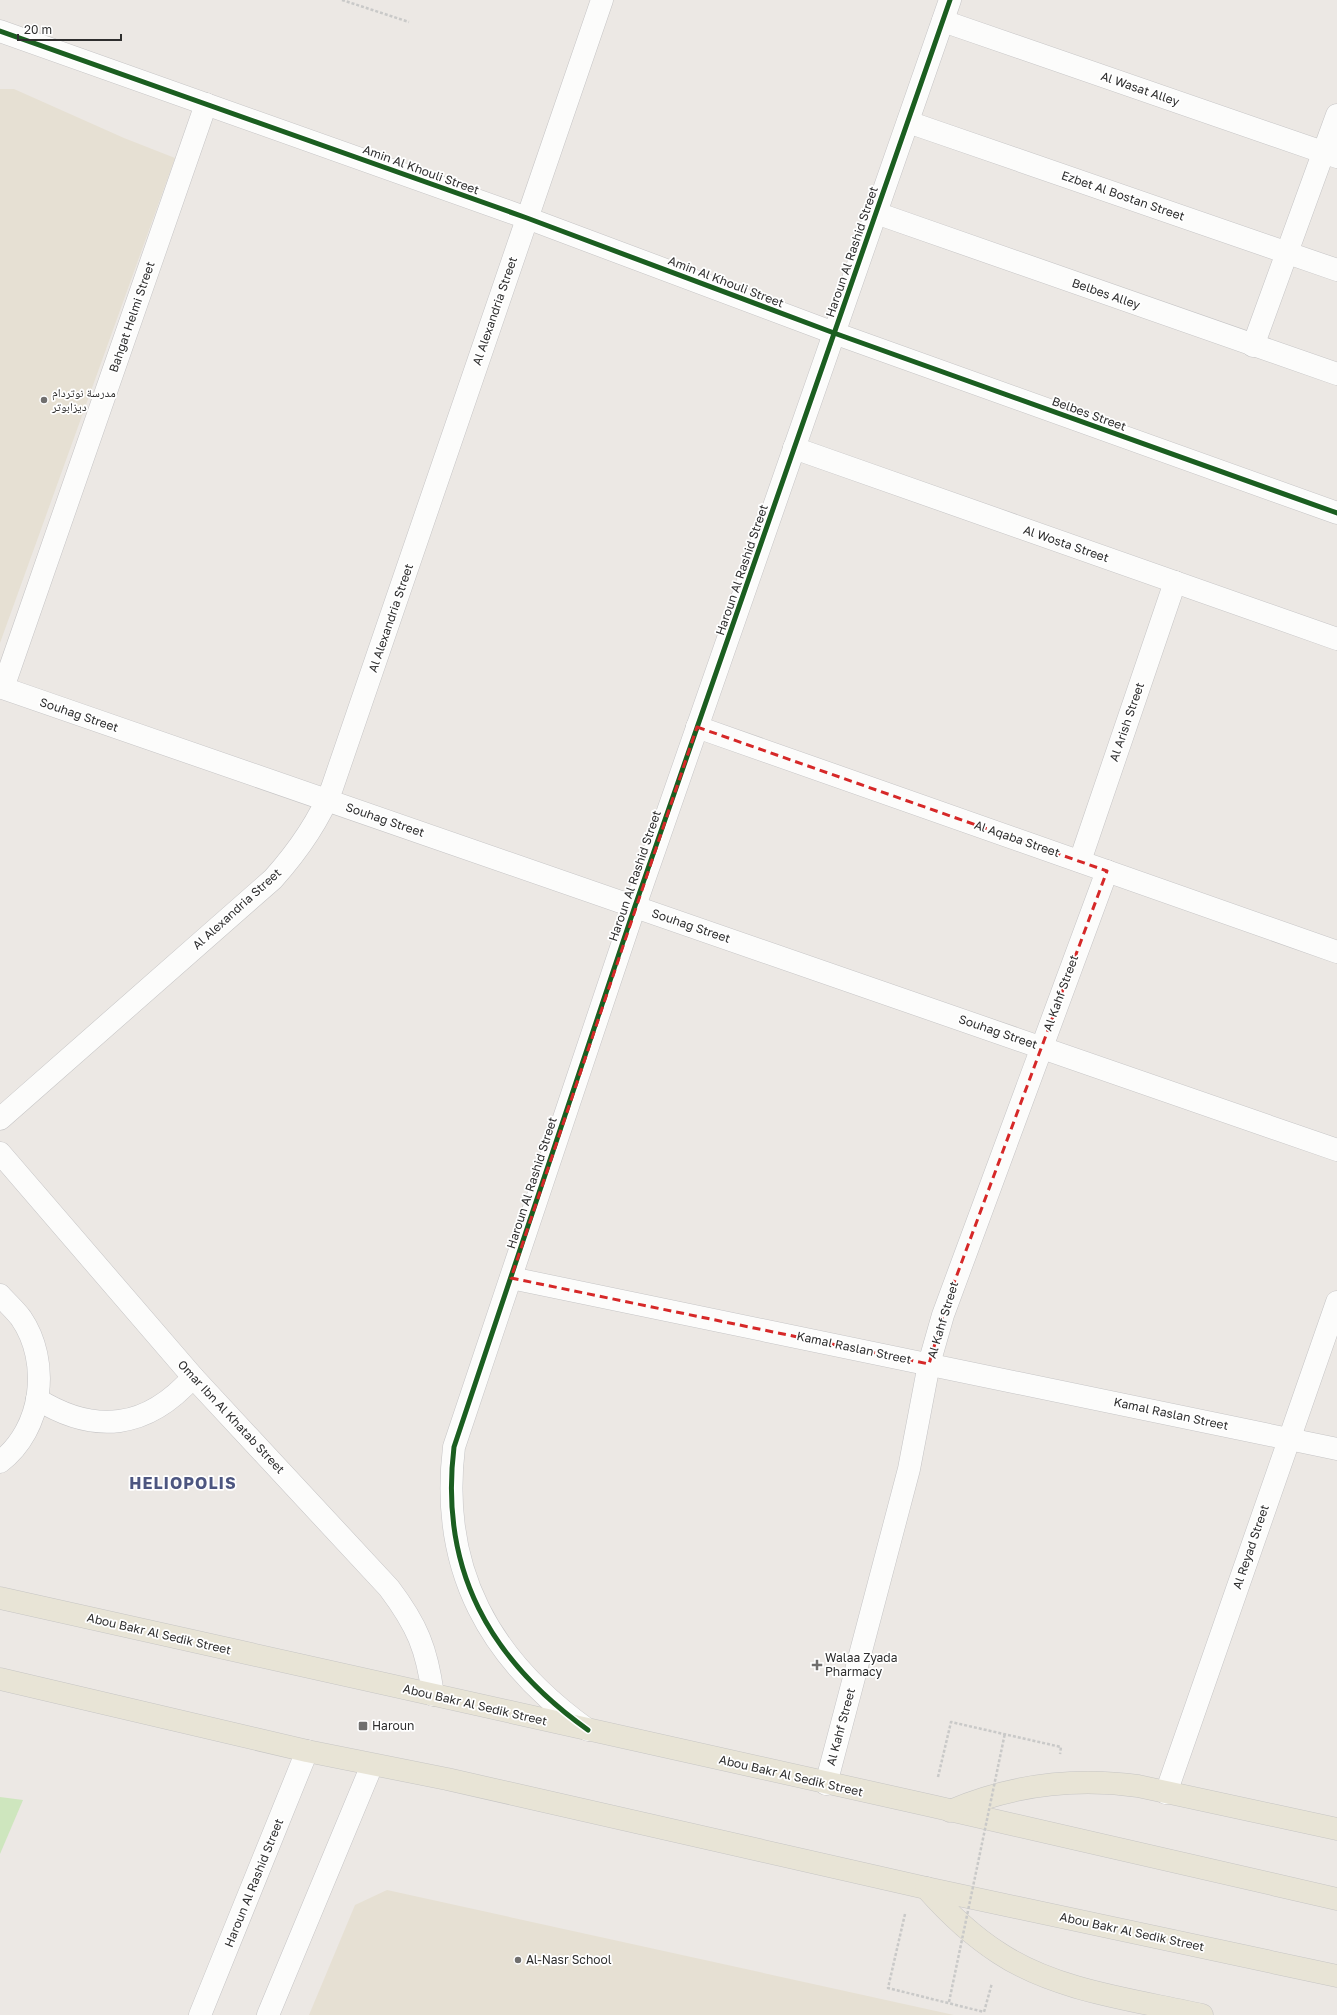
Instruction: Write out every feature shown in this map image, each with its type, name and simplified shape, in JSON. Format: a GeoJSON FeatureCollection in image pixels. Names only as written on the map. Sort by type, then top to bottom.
{"type":"FeatureCollection","features":[{"type":"Feature","properties":{"kind":"main road","name":"Abou Bakr Al Sedik Street"},"geometry":{"type":"LineString","coordinates":[[0,1598],[1337,1899]]}},
{"type":"Feature","properties":{"kind":"main road","name":"Abou Bakr Al Sedik Street"},"geometry":{"type":"LineString","coordinates":[[0,1679],[307,1751],[454,1781],[919,1886],[1337,1976]]}},
{"type":"Feature","properties":{"kind":"main road"},"geometry":{"type":"LineString","coordinates":[[941,1809],[1002,1792],[1056,1783],[1111,1782],[1138,1786],[1337,1829]]}},
{"type":"Feature","properties":{"kind":"main road"},"geometry":{"type":"LineString","coordinates":[[919,1886],[963,1926],[1000,1954],[1028,1969],[1078,1988],[1202,2015]]}},
{"type":"Feature","properties":{"kind":"street","name":"Al Alexandria Street"},"geometry":{"type":"LineString","coordinates":[[0,1119],[273,879],[304,842],[327,800],[602,0]]}},
{"type":"Feature","properties":{"kind":"street","name":"Haroun Al Rashid Street"},"geometry":{"type":"LineString","coordinates":[[588,1730],[544,1696],[507,1655],[492,1632],[468,1583],[459,1556],[454,1530],[451,1474],[454,1447],[635,906],[950,0]]}},
{"type":"Feature","properties":{"kind":"street","name":"Al Wasat Alley"},"geometry":{"type":"LineString","coordinates":[[943,21],[1330,155]]}},
{"type":"Feature","properties":{"kind":"street","name":"Amin Al Khouli Street"},"geometry":{"type":"LineString","coordinates":[[0,31],[527,218],[834,333]]}},
{"type":"Feature","properties":{"kind":"street","name":"Bahgat Helmi Street"},"geometry":{"type":"LineString","coordinates":[[1,688],[206,104]]}},
{"type":"Feature","properties":{"kind":"street"},"geometry":{"type":"LineString","coordinates":[[1253,346],[1287,253],[1330,155],[1337,115]]}},
{"type":"Feature","properties":{"kind":"street","name":"Ezbet Al Bostan Street"},"geometry":{"type":"LineString","coordinates":[[908,122],[1337,270]]}},
{"type":"Feature","properties":{"kind":"street","name":"Belbes Alley"},"geometry":{"type":"LineString","coordinates":[[876,213],[1253,346],[1337,374]]}},
{"type":"Feature","properties":{"kind":"street","name":"Belbes Street"},"geometry":{"type":"LineString","coordinates":[[834,333],[1337,513]]}},
{"type":"Feature","properties":{"kind":"street","name":"Al Wosta Street"},"geometry":{"type":"LineString","coordinates":[[794,448],[1337,639]]}},
{"type":"Feature","properties":{"kind":"street","name":"Al Arish Street"},"geometry":{"type":"LineString","coordinates":[[1080,861],[1175,582]]}},
{"type":"Feature","properties":{"kind":"street","name":"Souhag Street"},"geometry":{"type":"LineString","coordinates":[[1,688],[1337,1150]]}},
{"type":"Feature","properties":{"kind":"street","name":"Al Aqaba Street"},"geometry":{"type":"LineString","coordinates":[[697,727],[1337,952]]}},
{"type":"Feature","properties":{"kind":"street","name":"Al Kahf Street"},"geometry":{"type":"LineString","coordinates":[[826,1784],[909,1469],[929,1364],[948,1299],[1107,871]]}},
{"type":"Feature","properties":{"kind":"street","name":"Omar Ibn Al Khatab Street"},"geometry":{"type":"LineString","coordinates":[[0,1153],[193,1377],[389,1588],[407,1611],[421,1638],[429,1666],[432,1695]]}},
{"type":"Feature","properties":{"kind":"street","name":"Kamal Raslan Street"},"geometry":{"type":"LineString","coordinates":[[511,1278],[1290,1438],[1337,1449]]}},
{"type":"Feature","properties":{"kind":"street"},"geometry":{"type":"LineString","coordinates":[[0,1295],[20,1318],[35,1350],[39,1365],[37,1399],[33,1416],[25,1432],[15,1446],[0,1462]]}},
{"type":"Feature","properties":{"kind":"street","name":"Al Reyad Street"},"geometry":{"type":"LineString","coordinates":[[1166,1793],[1337,1302]]}},
{"type":"Feature","properties":{"kind":"street"},"geometry":{"type":"LineString","coordinates":[[37,1399],[57,1412],[79,1420],[102,1423],[126,1421],[148,1413],[165,1404],[180,1392],[193,1377]]}},
{"type":"Feature","properties":{"kind":"street","name":"Haroun Al Rashid Street"},"geometry":{"type":"LineString","coordinates":[[200,2015],[307,1751]]}},
{"type":"Feature","properties":{"kind":"street"},"geometry":{"type":"LineString","coordinates":[[268,2015],[372,1764]]}},
{"type":"Feature","properties":{"kind":"path"},"geometry":{"type":"LineString","coordinates":[[342,0],[409,22]]}},
{"type":"Feature","properties":{"kind":"path"},"geometry":{"type":"LineString","coordinates":[[941,1809],[951,1722],[1005,1733],[1061,1747]]}},
{"type":"Feature","properties":{"kind":"path"},"geometry":{"type":"LineString","coordinates":[[950,2002],[1005,1733]]}},
{"type":"Feature","properties":{"kind":"path"},"geometry":{"type":"LineString","coordinates":[[919,1886],[888,1988],[950,2002],[984,2012]]}},
{"type":"Feature","properties":{"kind":"highlighted area"},"geometry":{"type":"Polygon","coordinates":[[[697,727],[1107,871],[948,1299],[929,1364],[511,1278],[697,727]]]}},
{"type":"Feature","properties":{"kind":"shaded area","name":"مدرسة نوتردام ديزابوتر"},"geometry":{"type":"Polygon","coordinates":[[[0,89],[14,89],[124,138],[175,158],[0,643],[0,89]]]}},
{"type":"Feature","properties":{"kind":"shaded area","name":"Al-Nasr School"},"geometry":{"type":"Polygon","coordinates":[[[387,1890],[954,2015],[309,2015],[355,1905],[387,1890]]]}},
{"type":"Feature","properties":{"kind":"green space"},"geometry":{"type":"Polygon","coordinates":[[[0,1797],[23,1800],[0,1854],[0,1797]]]}},
{"type":"Feature","properties":{"kind":"cycle path"},"geometry":{"type":"LineString","coordinates":[[588,1730],[553,1703],[524,1674],[499,1642],[479,1608],[464,1572],[455,1533],[451,1492],[454,1447],[635,906],[950,0]]}},
{"type":"Feature","properties":{"kind":"cycle path"},"geometry":{"type":"LineString","coordinates":[[0,31],[527,218],[834,333],[1337,513]]}},
{"type":"Feature","properties":{"kind":"place","name":"مدرسة نوتردام ديزابوتر"},"geometry":{"type":"Point","coordinates":[44,400]}},
{"type":"Feature","properties":{"kind":"place","name":"Walaa Zyada Pharmacy"},"geometry":{"type":"Point","coordinates":[817,1665]}},
{"type":"Feature","properties":{"kind":"place","name":"Haroun"},"geometry":{"type":"Point","coordinates":[363,1726]}},
{"type":"Feature","properties":{"kind":"place","name":"Al-Nasr School"},"geometry":{"type":"Point","coordinates":[518,1960]}},
{"type":"Feature","properties":{"kind":"district","name":"HELIOPOLIS"},"geometry":{"type":"Point","coordinates":[183,1483]}}]}
